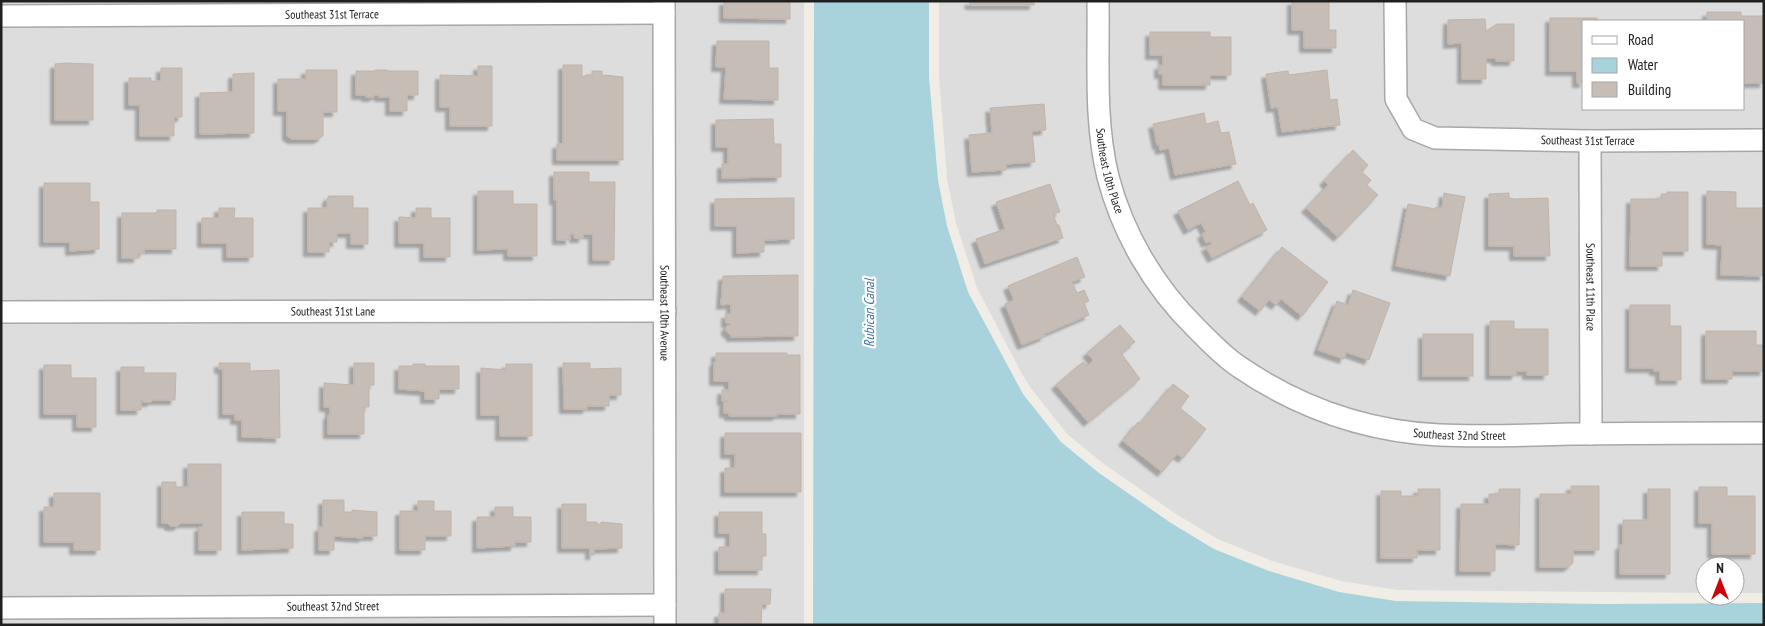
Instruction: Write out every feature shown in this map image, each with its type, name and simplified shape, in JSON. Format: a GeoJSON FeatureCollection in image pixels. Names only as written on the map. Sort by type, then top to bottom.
{"type":"FeatureCollection","features":[{"type":"Feature","properties":{"kind":"street","name":"Southeast 10th Place"},"geometry":{"type":"LineString","coordinates":[[1098,1],[1099,117],[1108,177],[1117,206],[1139,255],[1154,278],[1188,320]]}},
{"type":"Feature","properties":{"kind":"street","name":"Southeast 31st Terrace"},"geometry":{"type":"LineString","coordinates":[[1395,1],[1396,99],[1413,129],[1435,138],[1590,141],[1764,140]]}},
{"type":"Feature","properties":{"kind":"street","name":"Southeast 31st Terrace"},"geometry":{"type":"LineString","coordinates":[[1,16],[664,7]]}},
{"type":"Feature","properties":{"kind":"street","name":"Southeast 10th Avenue"},"geometry":{"type":"LineString","coordinates":[[664,7],[665,615]]}},
{"type":"Feature","properties":{"kind":"street","name":"Southeast 11th Place"},"geometry":{"type":"LineString","coordinates":[[1590,141],[1591,434]]}},
{"type":"Feature","properties":{"kind":"street","name":"Southeast 31st Lane"},"geometry":{"type":"LineString","coordinates":[[1,312],[665,311]]}},
{"type":"Feature","properties":{"kind":"street","name":"Southeast 32nd Street"},"geometry":{"type":"LineString","coordinates":[[1188,320],[1237,366],[1288,396],[1342,418],[1397,430],[1437,435],[1469,436],[1764,433]]}},
{"type":"Feature","properties":{"kind":"street","name":"Southeast 32nd Street"},"geometry":{"type":"LineString","coordinates":[[1,608],[665,615]]}},
{"type":"Feature","properties":{"kind":"shaded area"},"geometry":{"type":"Polygon","coordinates":[[[1,1],[804,1],[804,625],[1,625],[1,1]]]}},
{"type":"Feature","properties":{"kind":"shaded area"},"geometry":{"type":"Polygon","coordinates":[[[939,1],[1764,1],[1764,593],[1745,593],[1745,556],[1695,556],[1695,593],[1397,590],[1341,581],[1272,561],[1218,539],[1176,514],[1104,464],[1067,434],[1022,374],[977,288],[956,223],[947,179],[939,76],[939,1]]]}},
{"type":"Feature","properties":{"kind":"water","name":"Rubican Canal"},"geometry":{"type":"Polygon","coordinates":[[[814,1],[929,1],[929,77],[938,180],[947,226],[968,292],[1023,394],[1061,442],[1099,473],[1171,523],[1214,549],[1269,571],[1339,592],[1396,601],[1695,603],[1695,606],[1745,606],[1745,603],[1764,603],[1764,625],[813,625],[814,1]]]}},
{"type":"Feature","properties":{"kind":"building"},"geometry":{"type":"Polygon","coordinates":[[[724,1],[790,1],[790,19],[724,18],[724,1]]]}},
{"type":"Feature","properties":{"kind":"building"},"geometry":{"type":"Polygon","coordinates":[[[969,1],[1034,1],[1034,5],[970,5],[969,1]]]}},
{"type":"Feature","properties":{"kind":"building"},"geometry":{"type":"Polygon","coordinates":[[[1292,1],[1329,1],[1329,30],[1336,30],[1336,48],[1304,48],[1304,30],[1292,30],[1292,1]]]}},
{"type":"Feature","properties":{"kind":"building"},"geometry":{"type":"Polygon","coordinates":[[[1707,12],[1741,12],[1741,16],[1764,16],[1764,83],[1745,83],[1745,20],[1707,20],[1707,12]]]}},
{"type":"Feature","properties":{"kind":"building"},"geometry":{"type":"Polygon","coordinates":[[[1550,18],[1597,18],[1597,20],[1582,20],[1582,83],[1577,83],[1577,71],[1550,71],[1550,18]]]}},
{"type":"Feature","properties":{"kind":"building"},"geometry":{"type":"Polygon","coordinates":[[[1485,19],[1486,31],[1497,24],[1514,24],[1514,61],[1496,61],[1496,58],[1486,58],[1486,79],[1462,79],[1462,43],[1448,44],[1448,20],[1485,19]]]}},
{"type":"Feature","properties":{"kind":"building"},"geometry":{"type":"Polygon","coordinates":[[[1150,32],[1210,32],[1210,37],[1231,37],[1231,75],[1210,75],[1210,85],[1163,85],[1163,74],[1159,74],[1159,65],[1163,66],[1163,55],[1150,55],[1150,32]]]}},
{"type":"Feature","properties":{"kind":"building"},"geometry":{"type":"Polygon","coordinates":[[[717,41],[769,41],[769,68],[778,68],[778,100],[724,99],[726,67],[716,67],[717,41]]]}},
{"type":"Feature","properties":{"kind":"building"},"geometry":{"type":"Polygon","coordinates":[[[55,64],[93,64],[93,120],[55,120],[55,64]]]}},
{"type":"Feature","properties":{"kind":"building"},"geometry":{"type":"Polygon","coordinates":[[[563,65],[582,65],[582,77],[590,75],[592,77],[592,71],[602,71],[602,77],[604,75],[623,77],[623,160],[557,160],[557,144],[563,144],[563,65]]]}},
{"type":"Feature","properties":{"kind":"building"},"geometry":{"type":"Polygon","coordinates":[[[478,66],[492,66],[492,126],[450,126],[450,107],[440,107],[440,75],[478,76],[478,66]]]}},
{"type":"Feature","properties":{"kind":"building"},"geometry":{"type":"Polygon","coordinates":[[[161,68],[182,68],[182,117],[174,117],[174,136],[140,136],[140,105],[129,105],[129,78],[151,78],[151,81],[161,81],[161,68]]]}},
{"type":"Feature","properties":{"kind":"building"},"geometry":{"type":"Polygon","coordinates":[[[306,70],[337,70],[337,112],[323,112],[323,136],[318,139],[292,139],[287,136],[287,111],[278,111],[278,79],[306,79],[306,70]]]}},
{"type":"Feature","properties":{"kind":"building"},"geometry":{"type":"Polygon","coordinates":[[[1327,70],[1330,100],[1337,99],[1340,125],[1282,132],[1278,107],[1271,108],[1266,74],[1288,71],[1289,75],[1327,70]]]}},
{"type":"Feature","properties":{"kind":"building"},"geometry":{"type":"Polygon","coordinates":[[[356,71],[418,71],[418,95],[407,95],[407,111],[390,111],[390,97],[356,95],[356,71]]]}},
{"type":"Feature","properties":{"kind":"building"},"geometry":{"type":"Polygon","coordinates":[[[254,73],[254,133],[200,134],[200,93],[233,92],[233,74],[254,73]]]}},
{"type":"Feature","properties":{"kind":"building"},"geometry":{"type":"Polygon","coordinates":[[[1044,104],[1046,130],[1032,131],[1035,162],[1006,164],[1006,170],[972,172],[969,135],[992,133],[990,108],[1044,104]]]}},
{"type":"Feature","properties":{"kind":"building"},"geometry":{"type":"Polygon","coordinates":[[[1204,113],[1206,124],[1218,121],[1221,133],[1229,132],[1236,164],[1175,175],[1169,148],[1160,150],[1159,144],[1157,145],[1153,124],[1204,113]]]}},
{"type":"Feature","properties":{"kind":"building"},"geometry":{"type":"Polygon","coordinates":[[[773,119],[774,144],[781,144],[781,177],[722,178],[722,164],[728,164],[728,147],[716,147],[716,120],[773,119]]]}},
{"type":"Feature","properties":{"kind":"building"},"geometry":{"type":"Polygon","coordinates":[[[1353,150],[1368,165],[1362,172],[1371,180],[1367,185],[1378,195],[1338,237],[1306,208],[1328,185],[1324,181],[1353,150]]]}},
{"type":"Feature","properties":{"kind":"building"},"geometry":{"type":"Polygon","coordinates":[[[554,172],[589,172],[589,182],[615,182],[614,260],[593,260],[593,234],[583,234],[583,238],[574,238],[574,234],[570,234],[570,240],[557,240],[557,200],[554,200],[554,172]]]}},
{"type":"Feature","properties":{"kind":"building"},"geometry":{"type":"Polygon","coordinates":[[[1238,181],[1250,205],[1253,203],[1267,230],[1212,258],[1206,247],[1212,244],[1210,241],[1206,243],[1202,234],[1206,232],[1201,223],[1188,230],[1178,211],[1238,181]]]}},
{"type":"Feature","properties":{"kind":"building"},"geometry":{"type":"Polygon","coordinates":[[[44,183],[90,183],[90,202],[99,202],[99,249],[70,251],[70,242],[44,242],[44,183]]]}},
{"type":"Feature","properties":{"kind":"building"},"geometry":{"type":"Polygon","coordinates":[[[1050,184],[1060,212],[1053,214],[1063,238],[985,264],[976,239],[1005,229],[996,202],[1050,184]]]}},
{"type":"Feature","properties":{"kind":"building"},"geometry":{"type":"Polygon","coordinates":[[[478,191],[513,191],[513,204],[537,204],[537,256],[508,256],[508,249],[478,250],[478,191]]]}},
{"type":"Feature","properties":{"kind":"building"},"geometry":{"type":"Polygon","coordinates":[[[1707,191],[1736,192],[1736,208],[1764,208],[1764,276],[1721,275],[1722,245],[1707,244],[1707,191]]]}},
{"type":"Feature","properties":{"kind":"building"},"geometry":{"type":"Polygon","coordinates":[[[1667,192],[1688,192],[1688,251],[1662,251],[1662,266],[1630,266],[1631,199],[1661,199],[1661,194],[1667,194],[1667,192]]]}},
{"type":"Feature","properties":{"kind":"building"},"geometry":{"type":"Polygon","coordinates":[[[1444,193],[1465,197],[1450,276],[1396,266],[1408,204],[1435,209],[1436,207],[1442,208],[1444,193]]]}},
{"type":"Feature","properties":{"kind":"building"},"geometry":{"type":"Polygon","coordinates":[[[1509,193],[1509,198],[1515,199],[1548,198],[1550,256],[1514,256],[1514,246],[1489,246],[1489,194],[1509,193]]]}},
{"type":"Feature","properties":{"kind":"building"},"geometry":{"type":"Polygon","coordinates":[[[329,196],[353,196],[353,208],[368,208],[368,244],[351,244],[351,233],[337,233],[337,242],[329,242],[329,252],[308,252],[308,208],[327,208],[329,196]]]}},
{"type":"Feature","properties":{"kind":"building"},"geometry":{"type":"Polygon","coordinates":[[[794,198],[794,239],[764,240],[764,252],[737,253],[737,226],[715,226],[715,199],[794,198]]]}},
{"type":"Feature","properties":{"kind":"building"},"geometry":{"type":"Polygon","coordinates":[[[219,208],[235,208],[234,218],[253,218],[253,257],[227,257],[227,243],[202,243],[202,218],[219,218],[219,208]]]}},
{"type":"Feature","properties":{"kind":"building"},"geometry":{"type":"Polygon","coordinates":[[[416,208],[431,208],[431,218],[450,218],[450,257],[424,257],[424,243],[399,243],[399,217],[416,218],[416,208]]]}},
{"type":"Feature","properties":{"kind":"building"},"geometry":{"type":"Polygon","coordinates":[[[157,210],[176,210],[176,249],[144,249],[144,253],[138,253],[138,258],[122,258],[122,213],[157,213],[157,210]]]}},
{"type":"Feature","properties":{"kind":"building"},"geometry":{"type":"Polygon","coordinates":[[[1282,247],[1328,282],[1302,316],[1281,299],[1276,305],[1269,300],[1260,311],[1242,297],[1282,247]]]}},
{"type":"Feature","properties":{"kind":"building"},"geometry":{"type":"Polygon","coordinates":[[[1077,257],[1085,277],[1072,282],[1077,293],[1084,290],[1089,301],[1084,303],[1089,315],[1022,345],[1005,304],[1014,300],[1008,286],[1077,257]]]}},
{"type":"Feature","properties":{"kind":"building"},"geometry":{"type":"Polygon","coordinates":[[[798,275],[798,336],[731,337],[726,331],[726,327],[731,324],[726,323],[726,314],[731,314],[731,304],[721,305],[723,276],[798,275]]]}},
{"type":"Feature","properties":{"kind":"building"},"geometry":{"type":"Polygon","coordinates":[[[1353,290],[1390,303],[1369,360],[1346,352],[1344,359],[1318,350],[1337,301],[1348,305],[1353,290]]]}},
{"type":"Feature","properties":{"kind":"building"},"geometry":{"type":"Polygon","coordinates":[[[1630,305],[1670,305],[1670,326],[1681,326],[1681,380],[1660,380],[1660,371],[1654,371],[1654,368],[1630,368],[1630,305]]]}},
{"type":"Feature","properties":{"kind":"building"},"geometry":{"type":"Polygon","coordinates":[[[1490,321],[1514,321],[1514,329],[1548,329],[1548,375],[1527,375],[1527,371],[1516,371],[1516,375],[1490,375],[1490,321]]]}},
{"type":"Feature","properties":{"kind":"building"},"geometry":{"type":"Polygon","coordinates":[[[1120,325],[1135,342],[1121,353],[1140,379],[1088,422],[1056,385],[1083,362],[1087,366],[1093,360],[1087,353],[1120,325]]]}},
{"type":"Feature","properties":{"kind":"building"},"geometry":{"type":"Polygon","coordinates":[[[1706,331],[1756,331],[1756,345],[1764,345],[1764,371],[1732,371],[1732,379],[1706,379],[1706,331]]]}},
{"type":"Feature","properties":{"kind":"building"},"geometry":{"type":"Polygon","coordinates":[[[1423,334],[1473,334],[1473,376],[1423,376],[1423,334]]]}},
{"type":"Feature","properties":{"kind":"building"},"geometry":{"type":"Polygon","coordinates":[[[716,353],[787,353],[787,355],[800,355],[800,414],[729,416],[729,413],[724,413],[724,402],[729,401],[722,401],[722,390],[729,390],[729,381],[714,381],[716,353]]]}},
{"type":"Feature","properties":{"kind":"building"},"geometry":{"type":"Polygon","coordinates":[[[219,363],[250,363],[250,371],[279,370],[280,438],[242,437],[242,420],[235,420],[235,414],[223,414],[223,369],[219,369],[219,363]]]}},
{"type":"Feature","properties":{"kind":"building"},"geometry":{"type":"Polygon","coordinates":[[[354,363],[374,363],[374,385],[369,385],[369,407],[364,407],[364,434],[328,434],[330,407],[324,407],[324,383],[354,385],[354,363]]]}},
{"type":"Feature","properties":{"kind":"building"},"geometry":{"type":"Polygon","coordinates":[[[563,363],[590,363],[590,369],[621,368],[621,395],[609,395],[609,406],[587,406],[587,409],[564,409],[563,363]]]}},
{"type":"Feature","properties":{"kind":"building"},"geometry":{"type":"Polygon","coordinates":[[[413,364],[459,366],[459,389],[439,389],[439,399],[425,399],[425,391],[399,389],[399,366],[413,366],[413,364]]]}},
{"type":"Feature","properties":{"kind":"building"},"geometry":{"type":"Polygon","coordinates":[[[506,364],[532,364],[532,436],[500,436],[500,415],[481,415],[481,368],[506,370],[506,364]]]}},
{"type":"Feature","properties":{"kind":"building"},"geometry":{"type":"Polygon","coordinates":[[[44,365],[71,365],[71,378],[96,378],[96,427],[77,427],[77,414],[44,414],[44,365]]]}},
{"type":"Feature","properties":{"kind":"building"},"geometry":{"type":"Polygon","coordinates":[[[121,367],[144,367],[144,373],[176,373],[175,400],[143,402],[141,400],[141,410],[121,410],[121,367]]]}},
{"type":"Feature","properties":{"kind":"building"},"geometry":{"type":"Polygon","coordinates":[[[1173,384],[1189,396],[1180,408],[1206,429],[1183,458],[1177,454],[1162,472],[1123,441],[1138,422],[1140,424],[1173,384]]]}},
{"type":"Feature","properties":{"kind":"building"},"geometry":{"type":"Polygon","coordinates":[[[725,433],[801,433],[801,492],[725,492],[725,468],[735,468],[735,454],[725,454],[725,433]]]}},
{"type":"Feature","properties":{"kind":"building"},"geometry":{"type":"Polygon","coordinates":[[[188,464],[221,464],[221,550],[199,550],[199,527],[203,527],[203,523],[181,523],[178,526],[170,526],[167,523],[162,523],[162,482],[176,482],[176,487],[188,487],[188,464]]]}},
{"type":"Feature","properties":{"kind":"building"},"geometry":{"type":"Polygon","coordinates":[[[1571,486],[1599,486],[1599,550],[1573,550],[1573,563],[1568,567],[1540,567],[1540,494],[1571,494],[1571,486]]]}},
{"type":"Feature","properties":{"kind":"building"},"geometry":{"type":"Polygon","coordinates":[[[1699,487],[1727,487],[1727,496],[1755,496],[1755,554],[1712,554],[1712,523],[1699,523],[1699,487]]]}},
{"type":"Feature","properties":{"kind":"building"},"geometry":{"type":"Polygon","coordinates":[[[1418,489],[1440,489],[1440,550],[1417,550],[1417,558],[1381,558],[1381,491],[1401,491],[1401,496],[1418,496],[1418,489]]]}},
{"type":"Feature","properties":{"kind":"building"},"geometry":{"type":"Polygon","coordinates":[[[1499,489],[1520,489],[1519,545],[1495,544],[1495,571],[1460,571],[1461,504],[1489,504],[1489,494],[1499,494],[1499,489]]]}},
{"type":"Feature","properties":{"kind":"building"},"geometry":{"type":"Polygon","coordinates":[[[1648,489],[1670,489],[1670,574],[1620,574],[1620,545],[1623,545],[1623,520],[1648,520],[1648,489]]]}},
{"type":"Feature","properties":{"kind":"building"},"geometry":{"type":"Polygon","coordinates":[[[54,493],[100,493],[100,550],[74,550],[74,542],[44,542],[44,507],[54,507],[54,493]]]}},
{"type":"Feature","properties":{"kind":"building"},"geometry":{"type":"Polygon","coordinates":[[[323,500],[344,500],[344,512],[352,512],[352,510],[377,512],[377,536],[363,536],[363,538],[334,536],[334,550],[319,550],[319,527],[323,527],[323,500]]]}},
{"type":"Feature","properties":{"kind":"building"},"geometry":{"type":"Polygon","coordinates":[[[418,501],[434,501],[434,511],[451,511],[451,536],[425,536],[425,550],[400,550],[400,511],[418,511],[418,501]]]}},
{"type":"Feature","properties":{"kind":"building"},"geometry":{"type":"Polygon","coordinates":[[[562,504],[586,504],[586,522],[622,524],[622,548],[594,549],[594,555],[590,555],[590,548],[562,548],[562,504]]]}},
{"type":"Feature","properties":{"kind":"building"},"geometry":{"type":"Polygon","coordinates":[[[495,507],[513,507],[513,517],[531,517],[531,542],[515,542],[515,546],[477,548],[477,517],[495,517],[495,507]]]}},
{"type":"Feature","properties":{"kind":"building"},"geometry":{"type":"Polygon","coordinates":[[[242,512],[284,512],[284,524],[293,524],[293,548],[242,550],[242,512]]]}},
{"type":"Feature","properties":{"kind":"building"},"geometry":{"type":"Polygon","coordinates":[[[719,512],[762,512],[762,534],[766,534],[766,556],[762,556],[762,570],[719,570],[719,547],[730,547],[730,533],[719,533],[719,512]]]}},
{"type":"Feature","properties":{"kind":"building"},"geometry":{"type":"Polygon","coordinates":[[[725,589],[771,589],[770,604],[762,604],[761,624],[719,625],[719,613],[725,613],[725,589]]]}}]}
